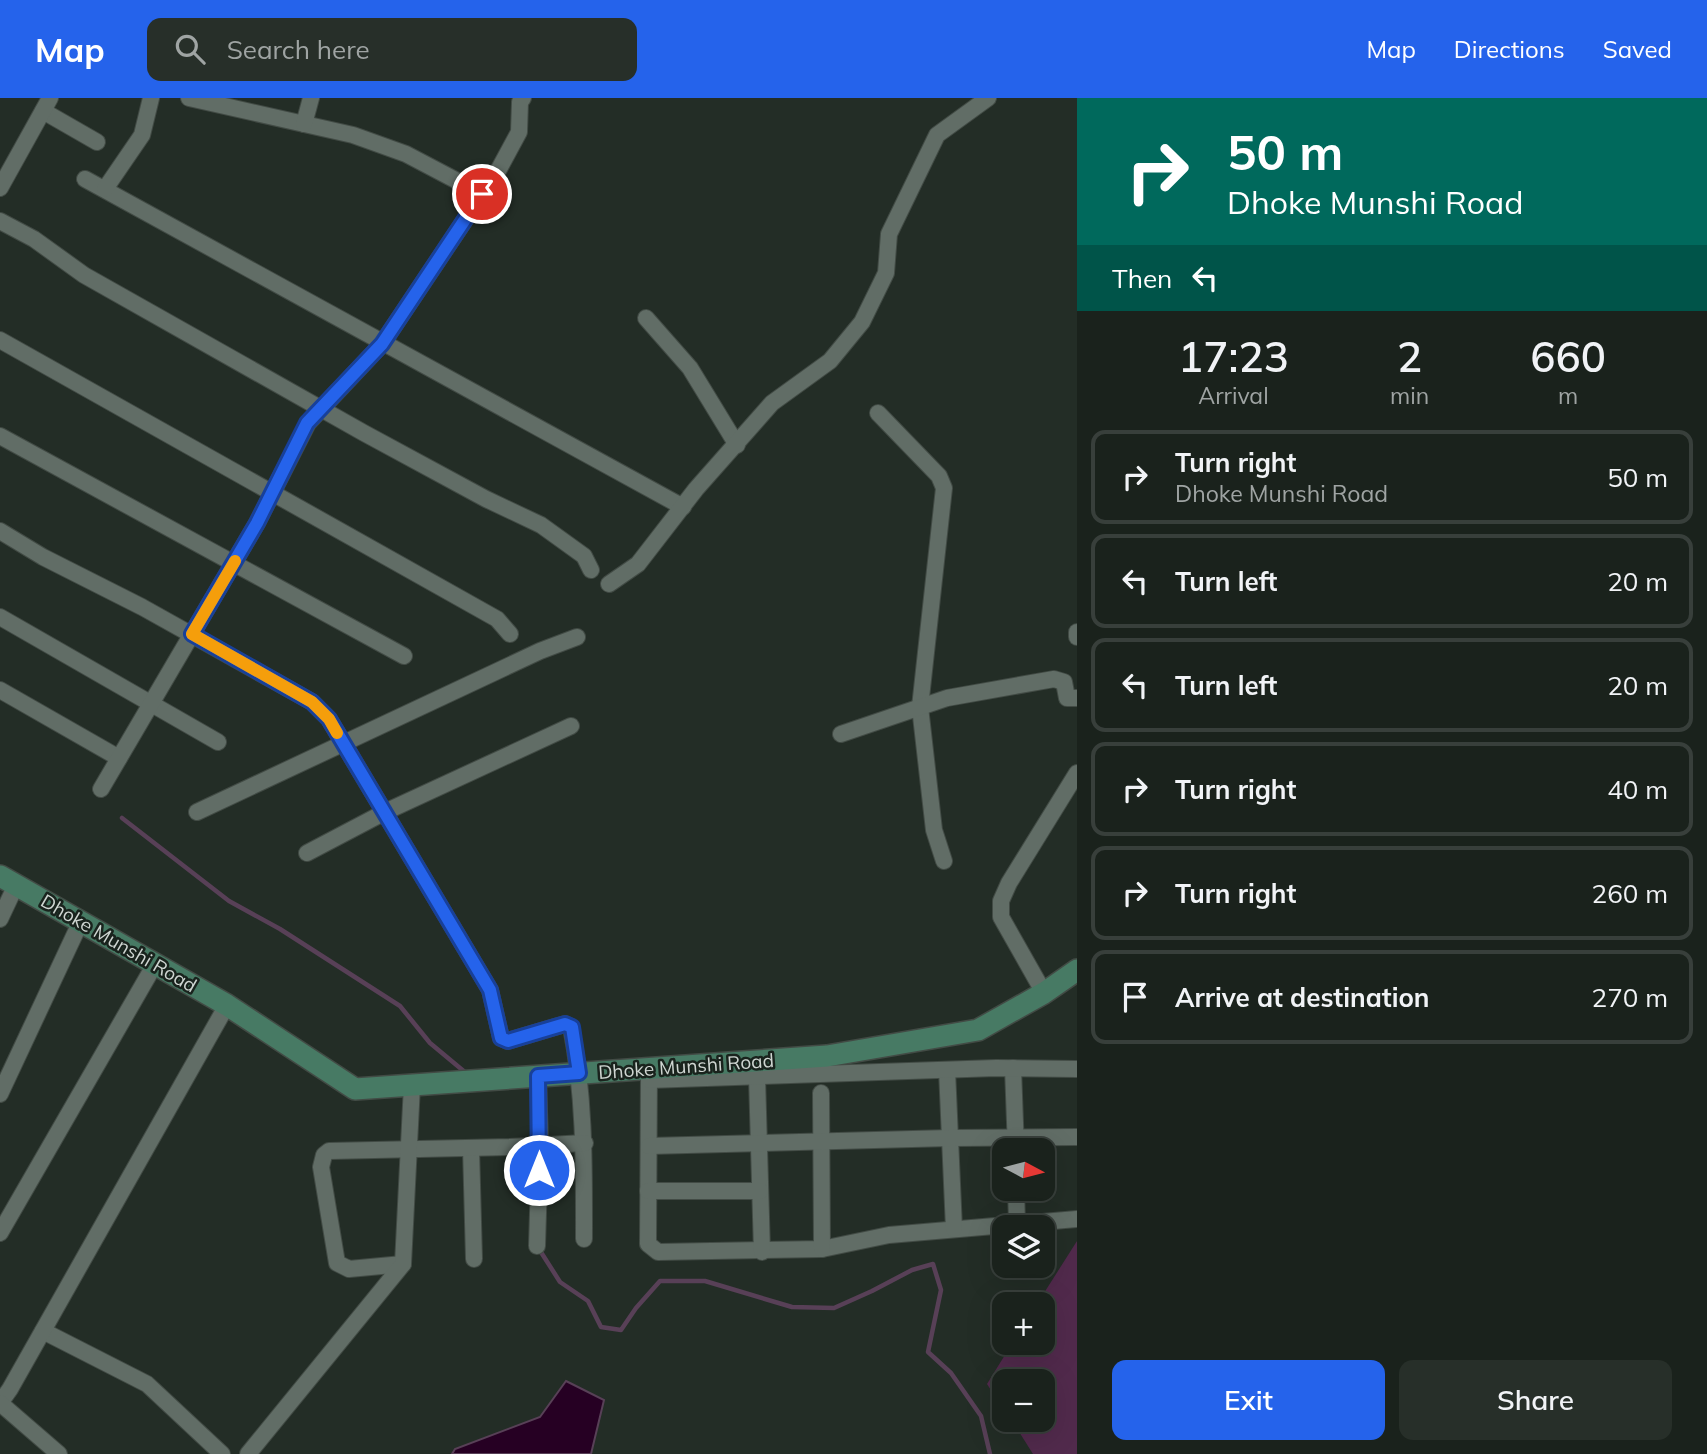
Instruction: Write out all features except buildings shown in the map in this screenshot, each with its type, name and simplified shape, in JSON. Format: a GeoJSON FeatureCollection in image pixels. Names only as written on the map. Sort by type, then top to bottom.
{"type":"FeatureCollection","features":[{"type":"Feature","properties":{"kind":"street"},"geometry":{"type":"LineString","coordinates":[[105,189],[142,135],[151,98]]}},
{"type":"Feature","properties":{"kind":"street"},"geometry":{"type":"LineString","coordinates":[[189,98],[220,102],[353,135],[406,154],[482,194]]}},
{"type":"Feature","properties":{"kind":"street"},"geometry":{"type":"LineString","coordinates":[[304,124],[311,98]]}},
{"type":"Feature","properties":{"kind":"street"},"geometry":{"type":"LineString","coordinates":[[609,584],[638,564],[696,489],[772,403],[830,361],[862,322],[886,273],[889,233],[937,135],[988,98]]}},
{"type":"Feature","properties":{"kind":"street"},"geometry":{"type":"LineString","coordinates":[[101,789],[273,492],[307,423],[382,344],[499,169],[519,132],[520,99]]}},
{"type":"Feature","properties":{"kind":"street"},"geometry":{"type":"LineString","coordinates":[[0,188],[46,102],[97,142]]}},
{"type":"Feature","properties":{"kind":"street"},"geometry":{"type":"LineString","coordinates":[[85,178],[683,508]]}},
{"type":"Feature","properties":{"kind":"street"},"geometry":{"type":"LineString","coordinates":[[0,221],[34,239],[84,275],[486,499],[541,525],[584,556],[591,570]]}},
{"type":"Feature","properties":{"kind":"street"},"geometry":{"type":"LineString","coordinates":[[646,318],[690,368],[737,445]]}},
{"type":"Feature","properties":{"kind":"street"},"geometry":{"type":"LineString","coordinates":[[0,341],[497,619],[510,634]]}},
{"type":"Feature","properties":{"kind":"street"},"geometry":{"type":"LineString","coordinates":[[878,413],[939,476],[944,488],[920,707],[934,830],[944,861]]}},
{"type":"Feature","properties":{"kind":"street"},"geometry":{"type":"LineString","coordinates":[[0,436],[404,656]]}},
{"type":"Feature","properties":{"kind":"street"},"geometry":{"type":"LineString","coordinates":[[0,531],[43,557],[192,634],[312,702],[329,719],[490,990],[501,1038],[508,1041],[570,1024],[579,1073],[584,1143],[584,1239]]}},
{"type":"Feature","properties":{"kind":"street"},"geometry":{"type":"LineString","coordinates":[[0,617],[218,742]]}},
{"type":"Feature","properties":{"kind":"street"},"geometry":{"type":"LineString","coordinates":[[1077,632],[1077,637]]}},
{"type":"Feature","properties":{"kind":"street"},"geometry":{"type":"LineString","coordinates":[[197,812],[540,651],[577,638]]}},
{"type":"Feature","properties":{"kind":"street"},"geometry":{"type":"LineString","coordinates":[[841,734],[947,698],[1054,680],[1064,682],[1067,698],[1077,698]]}},
{"type":"Feature","properties":{"kind":"street"},"geometry":{"type":"LineString","coordinates":[[0,690],[119,758]]}},
{"type":"Feature","properties":{"kind":"street"},"geometry":{"type":"LineString","coordinates":[[307,853],[385,812],[571,726]]}},
{"type":"Feature","properties":{"kind":"street"},"geometry":{"type":"LineString","coordinates":[[1044,993],[1001,918],[1001,901],[1009,883],[1077,773]]}},
{"type":"Feature","properties":{"kind":"street"},"geometry":{"type":"LineString","coordinates":[[0,919],[8,881]]}},
{"type":"Feature","properties":{"kind":"street","name":"Dhoke Munshi Road"},"geometry":{"type":"LineString","coordinates":[[8,881],[227,1005],[355,1089],[579,1073],[649,1074],[827,1056],[978,1030],[1044,993],[1077,970]]}},
{"type":"Feature","properties":{"kind":"street"},"geometry":{"type":"LineString","coordinates":[[0,1094],[80,921]]}},
{"type":"Feature","properties":{"kind":"street"},"geometry":{"type":"LineString","coordinates":[[0,1233],[155,964]]}},
{"type":"Feature","properties":{"kind":"street"},"geometry":{"type":"LineString","coordinates":[[59,1454],[3,1394],[43,1331],[227,1005]]}},
{"type":"Feature","properties":{"kind":"street"},"geometry":{"type":"LineString","coordinates":[[1013,1069],[1015,1138]]}},
{"type":"Feature","properties":{"kind":"street"},"geometry":{"type":"LineString","coordinates":[[992,1226],[889,1235],[822,1249],[658,1252],[648,1244],[649,1074],[757,1077],[947,1070],[1077,1069]]}},
{"type":"Feature","properties":{"kind":"street"},"geometry":{"type":"LineString","coordinates":[[947,1070],[954,1229]]}},
{"type":"Feature","properties":{"kind":"street"},"geometry":{"type":"LineString","coordinates":[[537,1246],[540,1145],[538,1076]]}},
{"type":"Feature","properties":{"kind":"street"},"geometry":{"type":"LineString","coordinates":[[757,1077],[762,1252]]}},
{"type":"Feature","properties":{"kind":"street"},"geometry":{"type":"LineString","coordinates":[[248,1454],[403,1264],[411,1149],[412,1085]]}},
{"type":"Feature","properties":{"kind":"street"},"geometry":{"type":"LineString","coordinates":[[821,1093],[822,1249]]}},
{"type":"Feature","properties":{"kind":"street"},"geometry":{"type":"LineString","coordinates":[[1055,1139],[1077,1137]]}},
{"type":"Feature","properties":{"kind":"street"},"geometry":{"type":"LineString","coordinates":[[649,1146],[950,1138],[992,1142]]}},
{"type":"Feature","properties":{"kind":"street"},"geometry":{"type":"LineString","coordinates":[[403,1264],[349,1269],[337,1263],[321,1167],[324,1155],[329,1151],[584,1143]]}},
{"type":"Feature","properties":{"kind":"street"},"geometry":{"type":"LineString","coordinates":[[471,1148],[474,1259]]}},
{"type":"Feature","properties":{"kind":"street"},"geometry":{"type":"LineString","coordinates":[[648,1191],[760,1191]]}},
{"type":"Feature","properties":{"kind":"street"},"geometry":{"type":"LineString","coordinates":[[1055,1221],[1077,1220]]}},
{"type":"Feature","properties":{"kind":"street"},"geometry":{"type":"LineString","coordinates":[[43,1331],[147,1384],[222,1454]]}},
{"type":"Feature","properties":{"kind":"shaded area"},"geometry":{"type":"Polygon","coordinates":[[[1077,1241],[1077,1454],[1033,1454],[1019,1432],[1055,1432],[1055,1369],[996,1369],[1005,1355],[1055,1355],[1055,1292],[1045,1292],[1077,1241]]]}},
{"type":"Feature","properties":{"kind":"shaded area"},"geometry":{"type":"Polygon","coordinates":[[[992,1376],[992,1392],[987,1384],[992,1376]]]}},
{"type":"Feature","properties":{"kind":"shaded area"},"geometry":{"type":"Polygon","coordinates":[[[566,1381],[604,1400],[591,1454],[452,1454],[455,1449],[540,1417],[566,1381]]]}},
{"type":"Feature","properties":{"kind":"waterway"},"geometry":{"type":"LineString","coordinates":[[122,818],[229,901],[280,929],[400,1006],[430,1043],[466,1073]]}},
{"type":"Feature","properties":{"kind":"waterway"},"geometry":{"type":"LineString","coordinates":[[539,1249],[560,1282],[588,1301],[601,1327],[621,1330],[660,1281],[705,1281],[792,1307],[834,1308],[912,1270],[933,1264],[941,1290],[928,1352],[951,1373],[981,1416],[990,1454]]}},
{"type":"Feature","properties":{"kind":"slow traffic"},"geometry":{"type":"LineString","coordinates":[[235,561],[192,634],[312,702],[329,719],[337,733]]}},
{"type":"Feature","properties":{"kind":"route"},"geometry":{"type":"LineString","coordinates":[[482,194],[382,344],[307,423],[257,523],[192,634],[312,702],[329,719],[490,990],[501,1038],[508,1041],[565,1024],[572,1027],[579,1073],[538,1076],[539,1170]]}}]}
